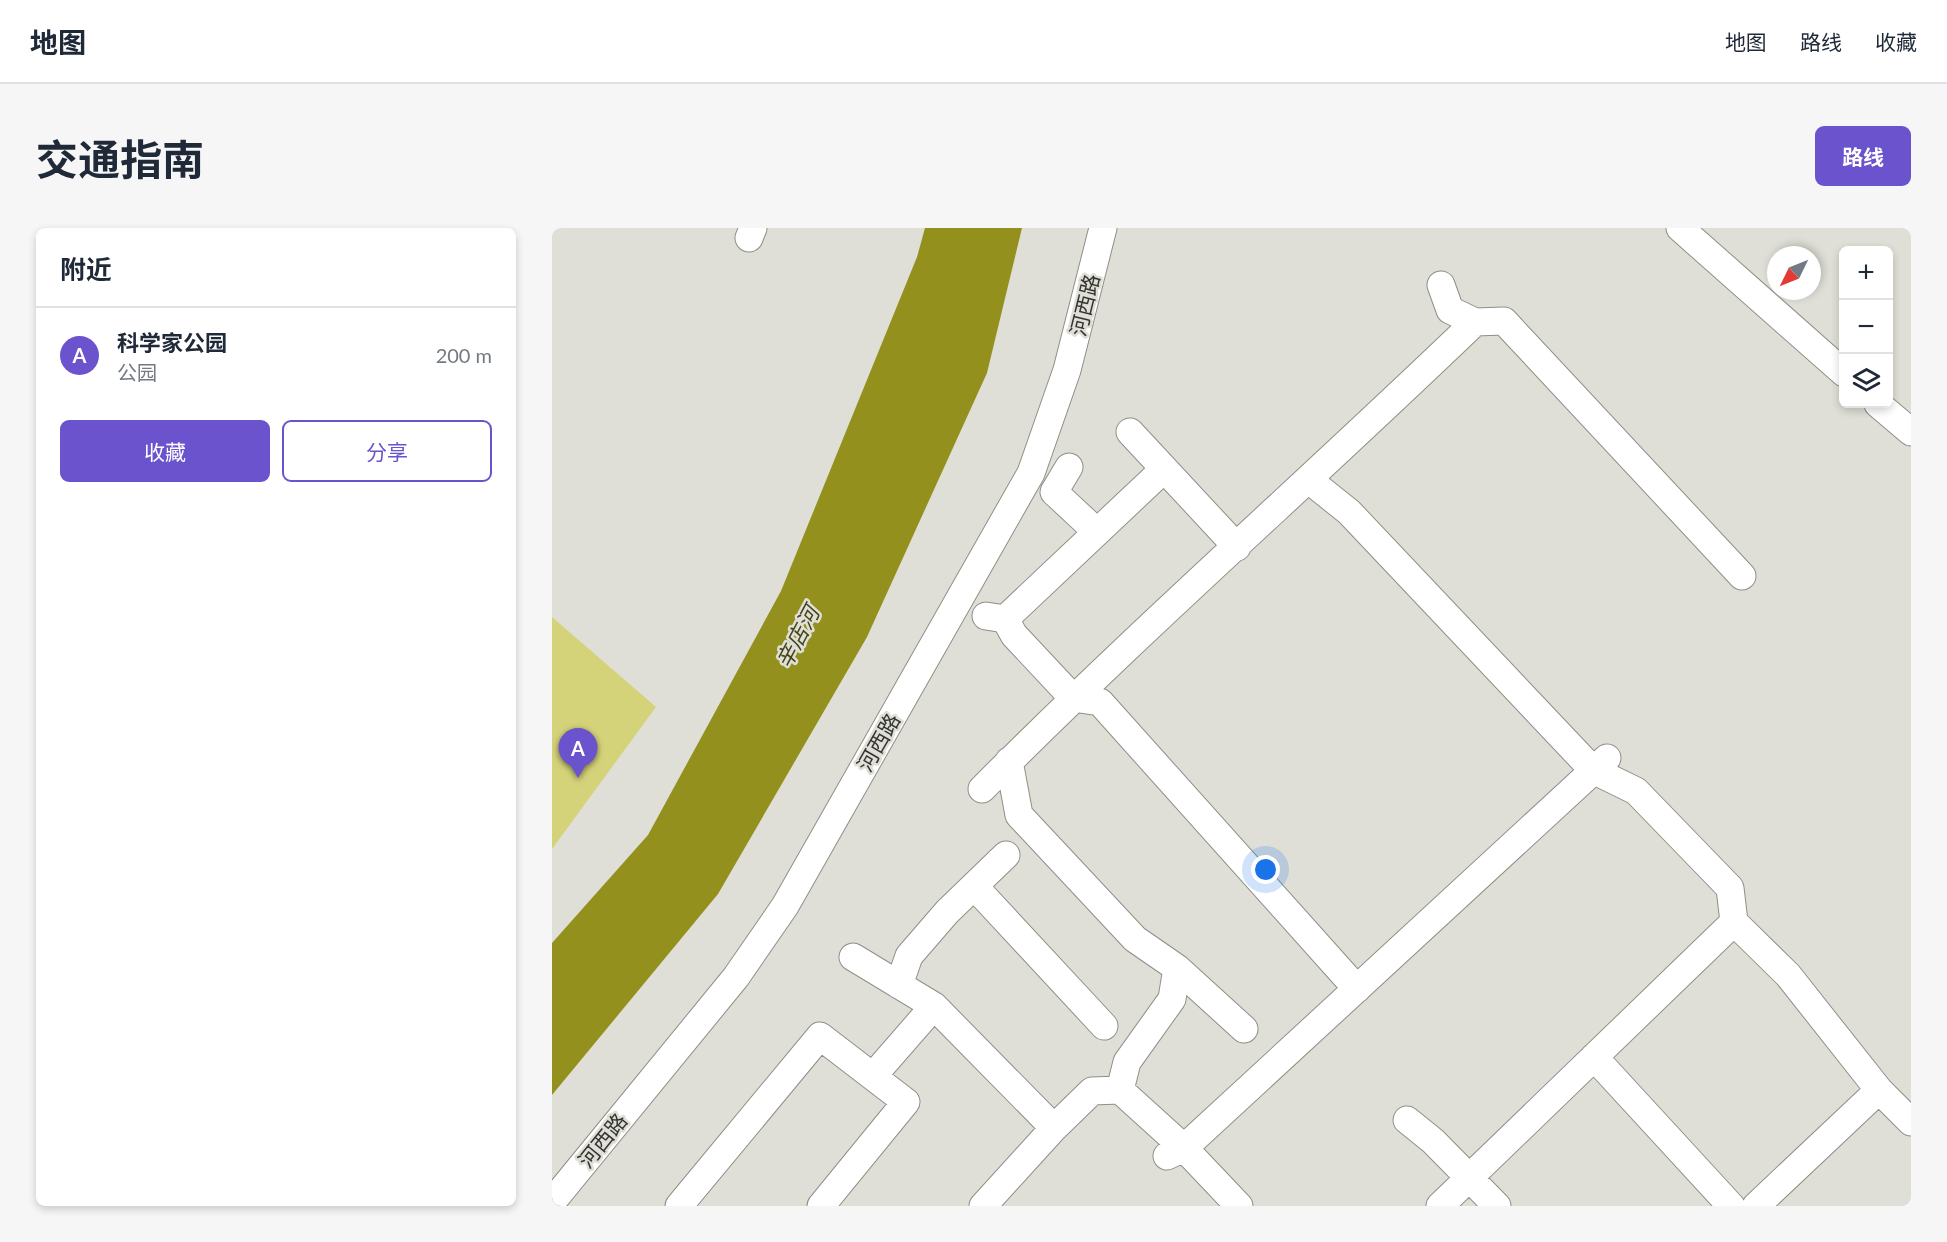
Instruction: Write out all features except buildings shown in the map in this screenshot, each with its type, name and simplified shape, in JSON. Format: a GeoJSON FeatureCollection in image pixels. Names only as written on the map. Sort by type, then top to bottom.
{"type":"FeatureCollection","features":[{"type":"Feature","properties":{"kind":"street","name":"河西路"},"geometry":{"type":"LineString","coordinates":[[552,1202],[736,977],[785,906],[1026,483],[1045,437],[1067,370],[1103,228]]}},
{"type":"Feature","properties":{"kind":"street"},"geometry":{"type":"LineString","coordinates":[[1680,228],[1839,369]]}},
{"type":"Feature","properties":{"kind":"street"},"geometry":{"type":"LineString","coordinates":[[1441,285],[1450,310],[1475,322],[1504,321],[1742,576]]}},
{"type":"Feature","properties":{"kind":"street"},"geometry":{"type":"LineString","coordinates":[[982,789],[1073,698],[1309,480],[1475,322]]}},
{"type":"Feature","properties":{"kind":"street"},"geometry":{"type":"LineString","coordinates":[[1883,408],[1911,432]]}},
{"type":"Feature","properties":{"kind":"street"},"geometry":{"type":"LineString","coordinates":[[1130,432],[1237,547]]}},
{"type":"Feature","properties":{"kind":"street"},"geometry":{"type":"LineString","coordinates":[[1069,467],[1054,492],[1097,532]]}},
{"type":"Feature","properties":{"kind":"street"},"geometry":{"type":"LineString","coordinates":[[1164,469],[1097,532],[995,618],[1073,698],[1100,702],[1357,989]]}},
{"type":"Feature","properties":{"kind":"street"},"geometry":{"type":"LineString","coordinates":[[1309,480],[1349,512],[1600,764],[1636,791],[1730,888],[1734,922],[1788,975],[1879,1090],[1911,1122]]}},
{"type":"Feature","properties":{"kind":"street"},"geometry":{"type":"LineString","coordinates":[[1009,761],[1019,815],[1135,939],[1178,968],[1244,1029]]}},
{"type":"Feature","properties":{"kind":"street"},"geometry":{"type":"LineString","coordinates":[[1176,1152],[1357,989],[1600,764]]}},
{"type":"Feature","properties":{"kind":"street"},"geometry":{"type":"LineString","coordinates":[[898,985],[909,956],[947,912],[1006,855]]}},
{"type":"Feature","properties":{"kind":"street"},"geometry":{"type":"LineString","coordinates":[[974,886],[1104,1026]]}},
{"type":"Feature","properties":{"kind":"street"},"geometry":{"type":"LineString","coordinates":[[1440,1206],[1734,922]]}},
{"type":"Feature","properties":{"kind":"street"},"geometry":{"type":"LineString","coordinates":[[853,957],[934,1006],[1054,1128]]}},
{"type":"Feature","properties":{"kind":"street"},"geometry":{"type":"LineString","coordinates":[[1120,1090],[1127,1062],[1172,999],[1178,968]]}},
{"type":"Feature","properties":{"kind":"street"},"geometry":{"type":"LineString","coordinates":[[873,1076],[934,1006]]}},
{"type":"Feature","properties":{"kind":"street"},"geometry":{"type":"LineString","coordinates":[[679,1206],[820,1036],[906,1102],[821,1206]]}},
{"type":"Feature","properties":{"kind":"street"},"geometry":{"type":"LineString","coordinates":[[1594,1057],[1731,1206]]}},
{"type":"Feature","properties":{"kind":"street"},"geometry":{"type":"LineString","coordinates":[[983,1206],[1054,1128],[1092,1091],[1120,1090],[1176,1152],[1239,1206]]}},
{"type":"Feature","properties":{"kind":"street"},"geometry":{"type":"LineString","coordinates":[[1756,1206],[1879,1090]]}},
{"type":"Feature","properties":{"kind":"street"},"geometry":{"type":"LineString","coordinates":[[1407,1120],[1433,1141],[1497,1206]]}},
{"type":"Feature","properties":{"kind":"shaded area"},"geometry":{"type":"Polygon","coordinates":[[[552,617],[656,707],[552,849],[552,617]]]}},
{"type":"Feature","properties":{"kind":"water","name":"辛店河"},"geometry":{"type":"Polygon","coordinates":[[[925,228],[1022,228],[987,373],[867,637],[718,894],[552,1095],[552,943],[648,835],[781,591],[917,257],[925,228]]]}},
{"type":"Feature","properties":{"kind":"place","name":"科学家公园"},"geometry":{"type":"Point","coordinates":[578,778]}}]}
